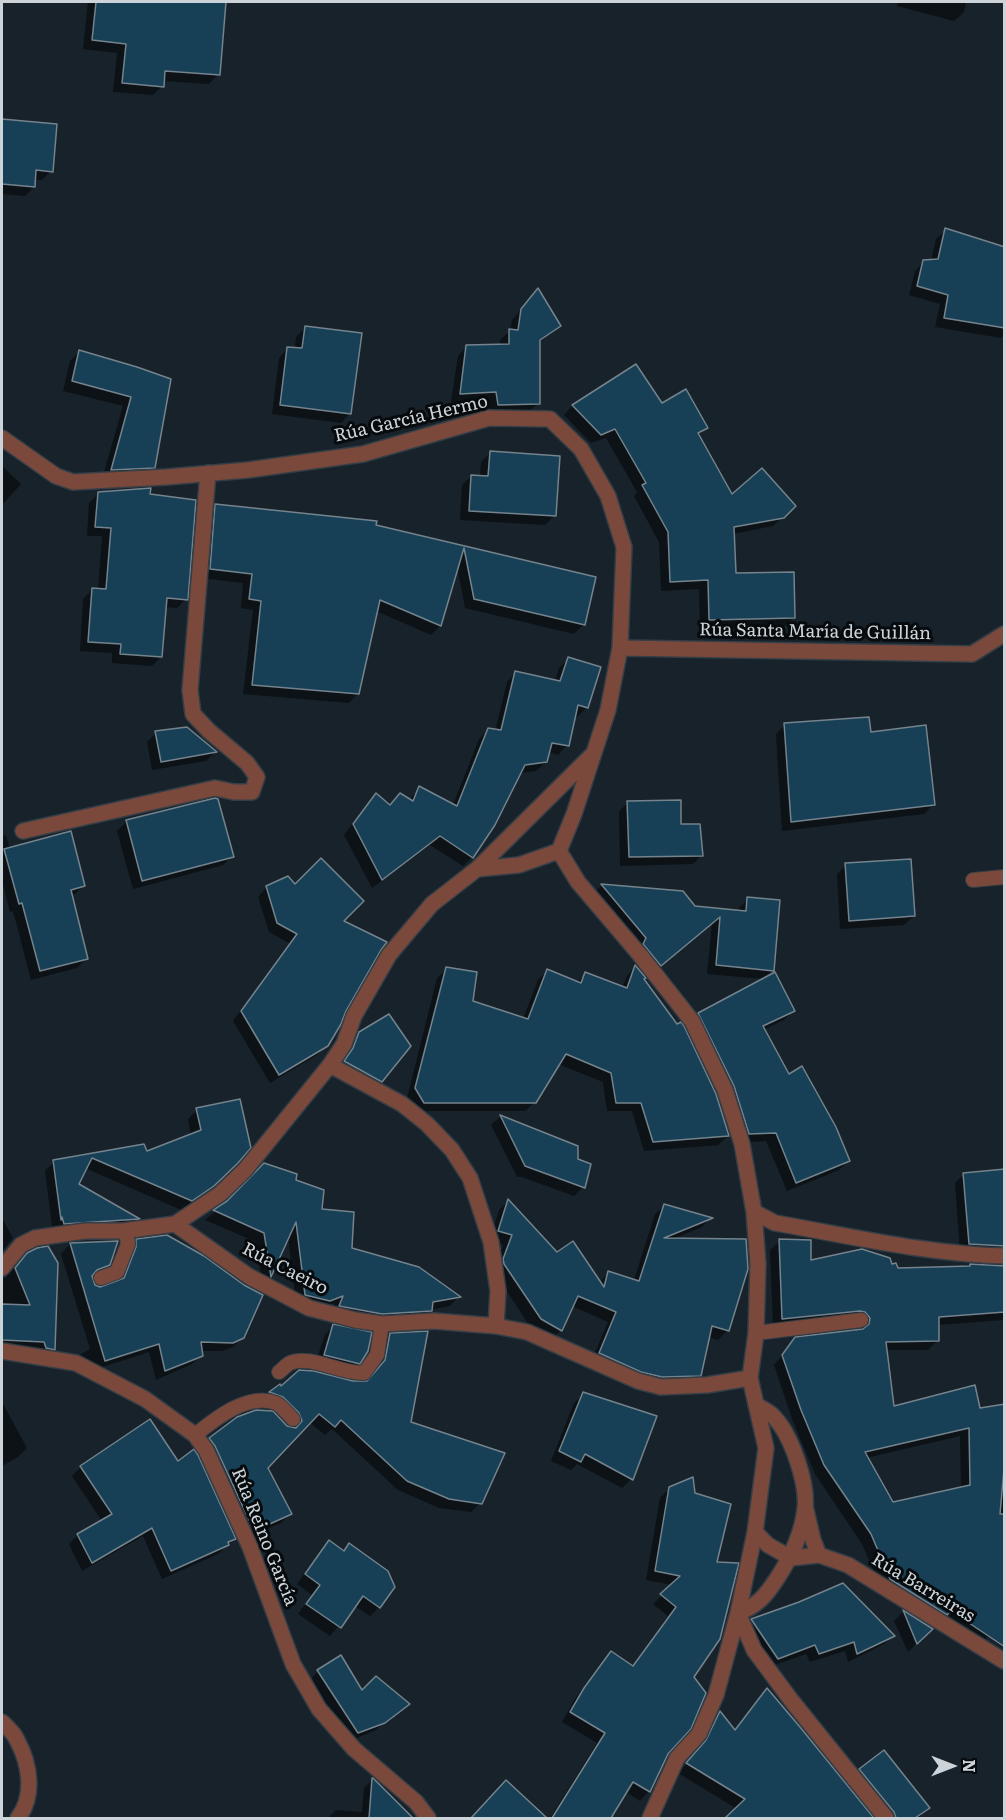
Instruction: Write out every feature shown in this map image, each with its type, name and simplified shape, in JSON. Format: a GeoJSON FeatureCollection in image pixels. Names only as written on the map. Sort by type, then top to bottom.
{"type":"FeatureCollection","features":[{"type":"Feature","properties":{"kind":"street","name":"Rúa García Hermo"},"geometry":{"type":"LineString","coordinates":[[2,438],[56,476],[73,482],[248,470],[363,454],[489,418],[550,419],[581,449],[608,495],[624,547],[620,648],[608,710],[574,814],[559,851]]}},
{"type":"Feature","properties":{"kind":"street"},"geometry":{"type":"LineString","coordinates":[[23,831],[215,788],[234,792],[252,792],[257,777],[247,763],[209,731],[193,714],[190,690],[208,473]]}},
{"type":"Feature","properties":{"kind":"street","name":"Rúa Santa María de Guillán"},"geometry":{"type":"LineString","coordinates":[[620,648],[972,654],[1005,634]]}},
{"type":"Feature","properties":{"kind":"street","name":"Rúa García Hermo"},"geometry":{"type":"LineString","coordinates":[[175,1224],[220,1194],[245,1170],[330,1065],[344,1044],[354,1016],[389,955],[432,904],[477,869],[593,754]]}},
{"type":"Feature","properties":{"kind":"street"},"geometry":{"type":"LineString","coordinates":[[477,869],[519,865],[559,851],[578,882],[692,1021],[725,1090],[742,1144],[754,1212],[758,1264],[756,1333],[750,1378],[766,1448],[755,1532],[738,1613],[716,1695],[699,1734],[677,1758],[650,1818]]}},
{"type":"Feature","properties":{"kind":"street"},"geometry":{"type":"LineString","coordinates":[[330,1065],[402,1104],[427,1124],[452,1150],[470,1178],[491,1242],[498,1291],[496,1326]]}},
{"type":"Feature","properties":{"kind":"street"},"geometry":{"type":"LineString","coordinates":[[754,1212],[774,1222],[922,1250],[1005,1256]]}},
{"type":"Feature","properties":{"kind":"street"},"geometry":{"type":"LineString","coordinates":[[2,1268],[21,1245],[35,1238],[85,1231],[126,1231],[175,1224]]}},
{"type":"Feature","properties":{"kind":"street","name":"Rúa Caeiro"},"geometry":{"type":"LineString","coordinates":[[175,1224],[250,1277],[309,1308],[355,1320],[382,1324],[434,1321],[496,1326],[527,1332],[638,1380],[661,1387],[707,1385],[750,1378]]}},
{"type":"Feature","properties":{"kind":"street","name":"Rúa Reino García"},"geometry":{"type":"LineString","coordinates":[[2,1351],[76,1363],[145,1399],[195,1434],[206,1450],[250,1546],[293,1664],[319,1709],[354,1749],[416,1802],[428,1818]]}},
{"type":"Feature","properties":{"kind":"street"},"geometry":{"type":"LineString","coordinates":[[756,1405],[772,1415],[792,1446],[802,1474],[805,1508],[819,1555]]}},
{"type":"Feature","properties":{"kind":"street"},"geometry":{"type":"LineString","coordinates":[[738,1613],[752,1609],[770,1590],[791,1558],[805,1508]]}},
{"type":"Feature","properties":{"kind":"street"},"geometry":{"type":"LineString","coordinates":[[755,1532],[768,1545],[791,1558]]}},
{"type":"Feature","properties":{"kind":"street","name":"Rúa Barreiras"},"geometry":{"type":"LineString","coordinates":[[791,1558],[819,1555],[848,1566],[1005,1661]]}},
{"type":"Feature","properties":{"kind":"street"},"geometry":{"type":"LineString","coordinates":[[738,1613],[760,1659],[886,1818]]}},
{"type":"Feature","properties":{"kind":"street"},"geometry":{"type":"LineString","coordinates":[[2,1722],[17,1738],[28,1766],[29,1792],[18,1818]]}},
{"type":"Feature","properties":{"kind":"lane"},"geometry":{"type":"LineString","coordinates":[[973,880],[1005,877]]}},
{"type":"Feature","properties":{"kind":"lane"},"geometry":{"type":"LineString","coordinates":[[101,1278],[117,1272],[128,1244],[126,1231]]}},
{"type":"Feature","properties":{"kind":"lane"},"geometry":{"type":"LineString","coordinates":[[756,1333],[861,1320]]}},
{"type":"Feature","properties":{"kind":"lane"},"geometry":{"type":"LineString","coordinates":[[279,1372],[291,1363],[306,1360],[351,1374],[364,1373],[377,1355],[382,1324]]}},
{"type":"Feature","properties":{"kind":"lane"},"geometry":{"type":"LineString","coordinates":[[195,1434],[230,1411],[256,1401],[276,1403],[293,1419]]}},
{"type":"Feature","properties":{"kind":"building"},"geometry":{"type":"Polygon","coordinates":[[[96,2],[226,2],[220,75],[165,71],[164,87],[122,83],[126,44],[92,40],[96,2]]]}},
{"type":"Feature","properties":{"kind":"building"},"geometry":{"type":"Polygon","coordinates":[[[2,119],[57,124],[53,172],[36,170],[35,187],[2,184],[2,119]]]}},
{"type":"Feature","properties":{"kind":"building"},"geometry":{"type":"Polygon","coordinates":[[[945,228],[1005,247],[1005,328],[944,318],[948,295],[917,286],[923,260],[938,259],[945,228]]]}},
{"type":"Feature","properties":{"kind":"building"},"geometry":{"type":"Polygon","coordinates":[[[538,288],[561,326],[540,340],[540,404],[498,405],[496,392],[460,394],[466,345],[509,344],[509,329],[518,330],[521,309],[538,288]]]}},
{"type":"Feature","properties":{"kind":"building"},"geometry":{"type":"Polygon","coordinates":[[[305,326],[362,333],[351,414],[280,405],[287,347],[302,348],[305,326]]]}},
{"type":"Feature","properties":{"kind":"building"},"geometry":{"type":"Polygon","coordinates":[[[79,350],[171,379],[155,468],[111,470],[131,397],[72,381],[79,350]]]}},
{"type":"Feature","properties":{"kind":"building"},"geometry":{"type":"Polygon","coordinates":[[[636,364],[662,403],[686,389],[708,428],[698,433],[732,494],[762,468],[796,506],[784,518],[734,527],[736,573],[794,572],[795,618],[709,620],[708,580],[670,582],[668,532],[642,485],[646,483],[615,429],[601,435],[572,405],[636,364]]]}},
{"type":"Feature","properties":{"kind":"building"},"geometry":{"type":"Polygon","coordinates":[[[490,451],[560,456],[556,516],[469,511],[471,475],[488,476],[490,451]]]}},
{"type":"Feature","properties":{"kind":"building"},"geometry":{"type":"Polygon","coordinates":[[[151,488],[150,494],[196,500],[188,600],[167,598],[162,657],[120,654],[121,644],[88,642],[92,588],[106,589],[111,528],[95,527],[98,492],[151,488]]]}},
{"type":"Feature","properties":{"kind":"building"},"geometry":{"type":"Polygon","coordinates":[[[215,504],[377,521],[376,525],[596,577],[585,625],[474,599],[464,548],[441,626],[380,600],[359,694],[252,685],[261,601],[249,599],[252,574],[210,569],[215,504]]]}},
{"type":"Feature","properties":{"kind":"building"},"geometry":{"type":"Polygon","coordinates":[[[568,657],[601,667],[588,708],[578,705],[569,746],[552,743],[547,762],[525,765],[495,825],[473,858],[440,836],[382,880],[353,824],[376,793],[390,805],[400,793],[413,801],[419,786],[457,806],[488,728],[501,730],[515,671],[560,681],[568,657]]]}},
{"type":"Feature","properties":{"kind":"building"},"geometry":{"type":"Polygon","coordinates":[[[869,717],[871,732],[926,725],[935,805],[791,822],[784,723],[869,717]]]}},
{"type":"Feature","properties":{"kind":"building"},"geometry":{"type":"Polygon","coordinates":[[[187,727],[217,752],[161,762],[155,731],[187,727]]]}},
{"type":"Feature","properties":{"kind":"building"},"geometry":{"type":"Polygon","coordinates":[[[218,799],[234,857],[142,881],[126,820],[218,799]]]}},
{"type":"Feature","properties":{"kind":"building"},"geometry":{"type":"Polygon","coordinates":[[[681,800],[681,824],[700,824],[703,856],[629,857],[627,801],[681,800]]]}},
{"type":"Feature","properties":{"kind":"building"},"geometry":{"type":"Polygon","coordinates":[[[71,831],[85,886],[71,890],[88,959],[40,971],[22,903],[19,904],[4,849],[71,831]]]}},
{"type":"Feature","properties":{"kind":"building"},"geometry":{"type":"Polygon","coordinates":[[[321,858],[364,901],[344,921],[387,942],[328,1046],[279,1075],[241,1011],[297,934],[277,923],[266,886],[288,876],[295,884],[321,858]]]}},
{"type":"Feature","properties":{"kind":"building"},"geometry":{"type":"Polygon","coordinates":[[[911,859],[915,916],[849,921],[845,863],[911,859]]]}},
{"type":"Feature","properties":{"kind":"building"},"geometry":{"type":"Polygon","coordinates":[[[601,884],[683,891],[695,906],[746,911],[747,897],[780,900],[774,971],[716,965],[720,917],[661,966],[643,944],[646,938],[601,884]]]}},
{"type":"Feature","properties":{"kind":"building"},"geometry":{"type":"Polygon","coordinates":[[[635,965],[677,1024],[681,1022],[684,1026],[716,1094],[729,1136],[653,1142],[641,1103],[616,1103],[611,1073],[566,1054],[536,1103],[424,1103],[415,1088],[446,967],[477,972],[473,1001],[528,1019],[547,969],[581,983],[585,972],[627,988],[635,965]]]}},
{"type":"Feature","properties":{"kind":"building"},"geometry":{"type":"Polygon","coordinates":[[[775,972],[795,1011],[763,1026],[789,1074],[802,1066],[836,1127],[850,1161],[796,1183],[776,1133],[749,1134],[734,1086],[698,1013],[775,972]]]}},
{"type":"Feature","properties":{"kind":"building"},"geometry":{"type":"Polygon","coordinates":[[[389,1014],[411,1046],[382,1082],[344,1061],[353,1048],[359,1032],[389,1014]]]}},
{"type":"Feature","properties":{"kind":"building"},"geometry":{"type":"Polygon","coordinates":[[[240,1099],[251,1148],[214,1186],[192,1201],[92,1158],[79,1184],[140,1219],[64,1224],[62,1217],[61,1220],[53,1160],[144,1144],[147,1151],[201,1130],[196,1108],[240,1099]]]}},
{"type":"Feature","properties":{"kind":"building"},"geometry":{"type":"Polygon","coordinates":[[[500,1115],[578,1146],[578,1159],[591,1164],[585,1188],[525,1166],[500,1115]]]}},
{"type":"Feature","properties":{"kind":"building"},"geometry":{"type":"Polygon","coordinates":[[[264,1163],[297,1174],[296,1180],[324,1190],[322,1209],[354,1212],[352,1248],[419,1267],[461,1297],[433,1302],[432,1311],[382,1314],[339,1306],[343,1296],[330,1301],[305,1295],[296,1222],[271,1277],[264,1233],[213,1210],[227,1201],[264,1163]]]}},
{"type":"Feature","properties":{"kind":"building"},"geometry":{"type":"Polygon","coordinates":[[[1005,1169],[1005,1246],[969,1244],[963,1173],[1005,1169]]]}},
{"type":"Feature","properties":{"kind":"building"},"geometry":{"type":"Polygon","coordinates":[[[508,1199],[557,1252],[573,1241],[604,1287],[608,1271],[639,1281],[664,1204],[713,1218],[664,1238],[746,1239],[748,1269],[729,1331],[712,1326],[701,1376],[662,1377],[641,1372],[599,1353],[616,1312],[578,1296],[562,1331],[541,1319],[504,1264],[503,1259],[512,1235],[498,1231],[508,1199]]]}},
{"type":"Feature","properties":{"kind":"building"},"geometry":{"type":"Polygon","coordinates":[[[167,1235],[204,1256],[244,1285],[263,1295],[244,1338],[233,1343],[201,1342],[203,1356],[165,1371],[159,1344],[105,1361],[70,1243],[118,1241],[110,1265],[97,1270],[92,1276],[95,1285],[100,1287],[124,1278],[136,1247],[136,1239],[167,1235]]]}},
{"type":"Feature","properties":{"kind":"building"},"geometry":{"type":"Polygon","coordinates":[[[779,1239],[811,1240],[811,1260],[862,1249],[890,1258],[892,1264],[896,1263],[898,1268],[970,1266],[970,1264],[1005,1266],[1005,1312],[939,1317],[939,1341],[886,1342],[894,1406],[975,1385],[980,1408],[1005,1404],[1005,1458],[1000,1514],[1005,1514],[1005,1647],[951,1611],[947,1615],[890,1579],[871,1534],[824,1465],[801,1410],[782,1355],[795,1337],[863,1329],[869,1324],[870,1318],[865,1312],[860,1311],[782,1319],[779,1239]],[[969,1428],[865,1452],[893,1502],[970,1485],[969,1428]]]}},
{"type":"Feature","properties":{"kind":"building"},"geometry":{"type":"Polygon","coordinates":[[[48,1246],[58,1263],[55,1350],[46,1348],[44,1342],[2,1340],[2,1304],[30,1305],[15,1268],[27,1253],[48,1246]]]}},
{"type":"Feature","properties":{"kind":"building"},"geometry":{"type":"Polygon","coordinates":[[[333,1324],[372,1332],[368,1351],[360,1364],[324,1355],[333,1324]]]}},
{"type":"Feature","properties":{"kind":"building"},"geometry":{"type":"Polygon","coordinates":[[[428,1331],[411,1422],[505,1453],[482,1504],[449,1499],[407,1481],[341,1420],[335,1427],[319,1414],[268,1468],[292,1514],[254,1531],[215,1446],[209,1438],[237,1417],[256,1410],[273,1411],[287,1426],[296,1428],[302,1421],[299,1413],[283,1397],[269,1392],[280,1384],[281,1386],[299,1370],[314,1371],[353,1381],[367,1381],[385,1360],[390,1333],[428,1331]]]}},
{"type":"Feature","properties":{"kind":"building"},"geometry":{"type":"Polygon","coordinates":[[[583,1392],[657,1416],[633,1480],[585,1454],[581,1462],[559,1451],[583,1392]]]}},
{"type":"Feature","properties":{"kind":"building"},"geometry":{"type":"Polygon","coordinates":[[[150,1419],[178,1461],[194,1449],[236,1539],[228,1542],[229,1545],[171,1571],[152,1528],[92,1563],[77,1534],[112,1514],[80,1466],[150,1419]]]}},
{"type":"Feature","properties":{"kind":"building"},"geometry":{"type":"Polygon","coordinates":[[[693,1477],[695,1493],[731,1504],[717,1562],[739,1563],[720,1639],[694,1677],[706,1693],[691,1729],[668,1754],[650,1792],[633,1782],[611,1818],[552,1818],[605,1733],[570,1712],[584,1688],[611,1651],[633,1666],[676,1607],[660,1594],[680,1576],[655,1571],[669,1487],[693,1477]]]}},
{"type":"Feature","properties":{"kind":"building"},"geometry":{"type":"Polygon","coordinates":[[[329,1540],[344,1551],[349,1543],[388,1571],[395,1587],[380,1608],[363,1596],[341,1628],[306,1604],[320,1585],[305,1574],[329,1540]]]}},
{"type":"Feature","properties":{"kind":"building"},"geometry":{"type":"Polygon","coordinates":[[[843,1583],[895,1636],[857,1654],[854,1642],[819,1654],[815,1645],[778,1659],[751,1619],[843,1583]]]}},
{"type":"Feature","properties":{"kind":"building"},"geometry":{"type":"Polygon","coordinates":[[[903,1610],[933,1629],[917,1644],[903,1610]]]}},
{"type":"Feature","properties":{"kind":"building"},"geometry":{"type":"Polygon","coordinates":[[[341,1655],[362,1690],[376,1676],[410,1704],[385,1723],[358,1733],[317,1670],[341,1655]]]}},
{"type":"Feature","properties":{"kind":"building"},"geometry":{"type":"Polygon","coordinates":[[[767,1688],[874,1818],[725,1818],[745,1799],[686,1763],[706,1740],[720,1711],[735,1730],[767,1688]]]}},
{"type":"Feature","properties":{"kind":"building"},"geometry":{"type":"Polygon","coordinates":[[[884,1750],[930,1808],[915,1818],[896,1818],[894,1812],[859,1769],[884,1750]]]}},
{"type":"Feature","properties":{"kind":"building"},"geometry":{"type":"Polygon","coordinates":[[[373,1778],[413,1818],[369,1818],[373,1778]]]}},
{"type":"Feature","properties":{"kind":"building"},"geometry":{"type":"Polygon","coordinates":[[[506,1780],[547,1818],[471,1818],[506,1780]]]}}]}
